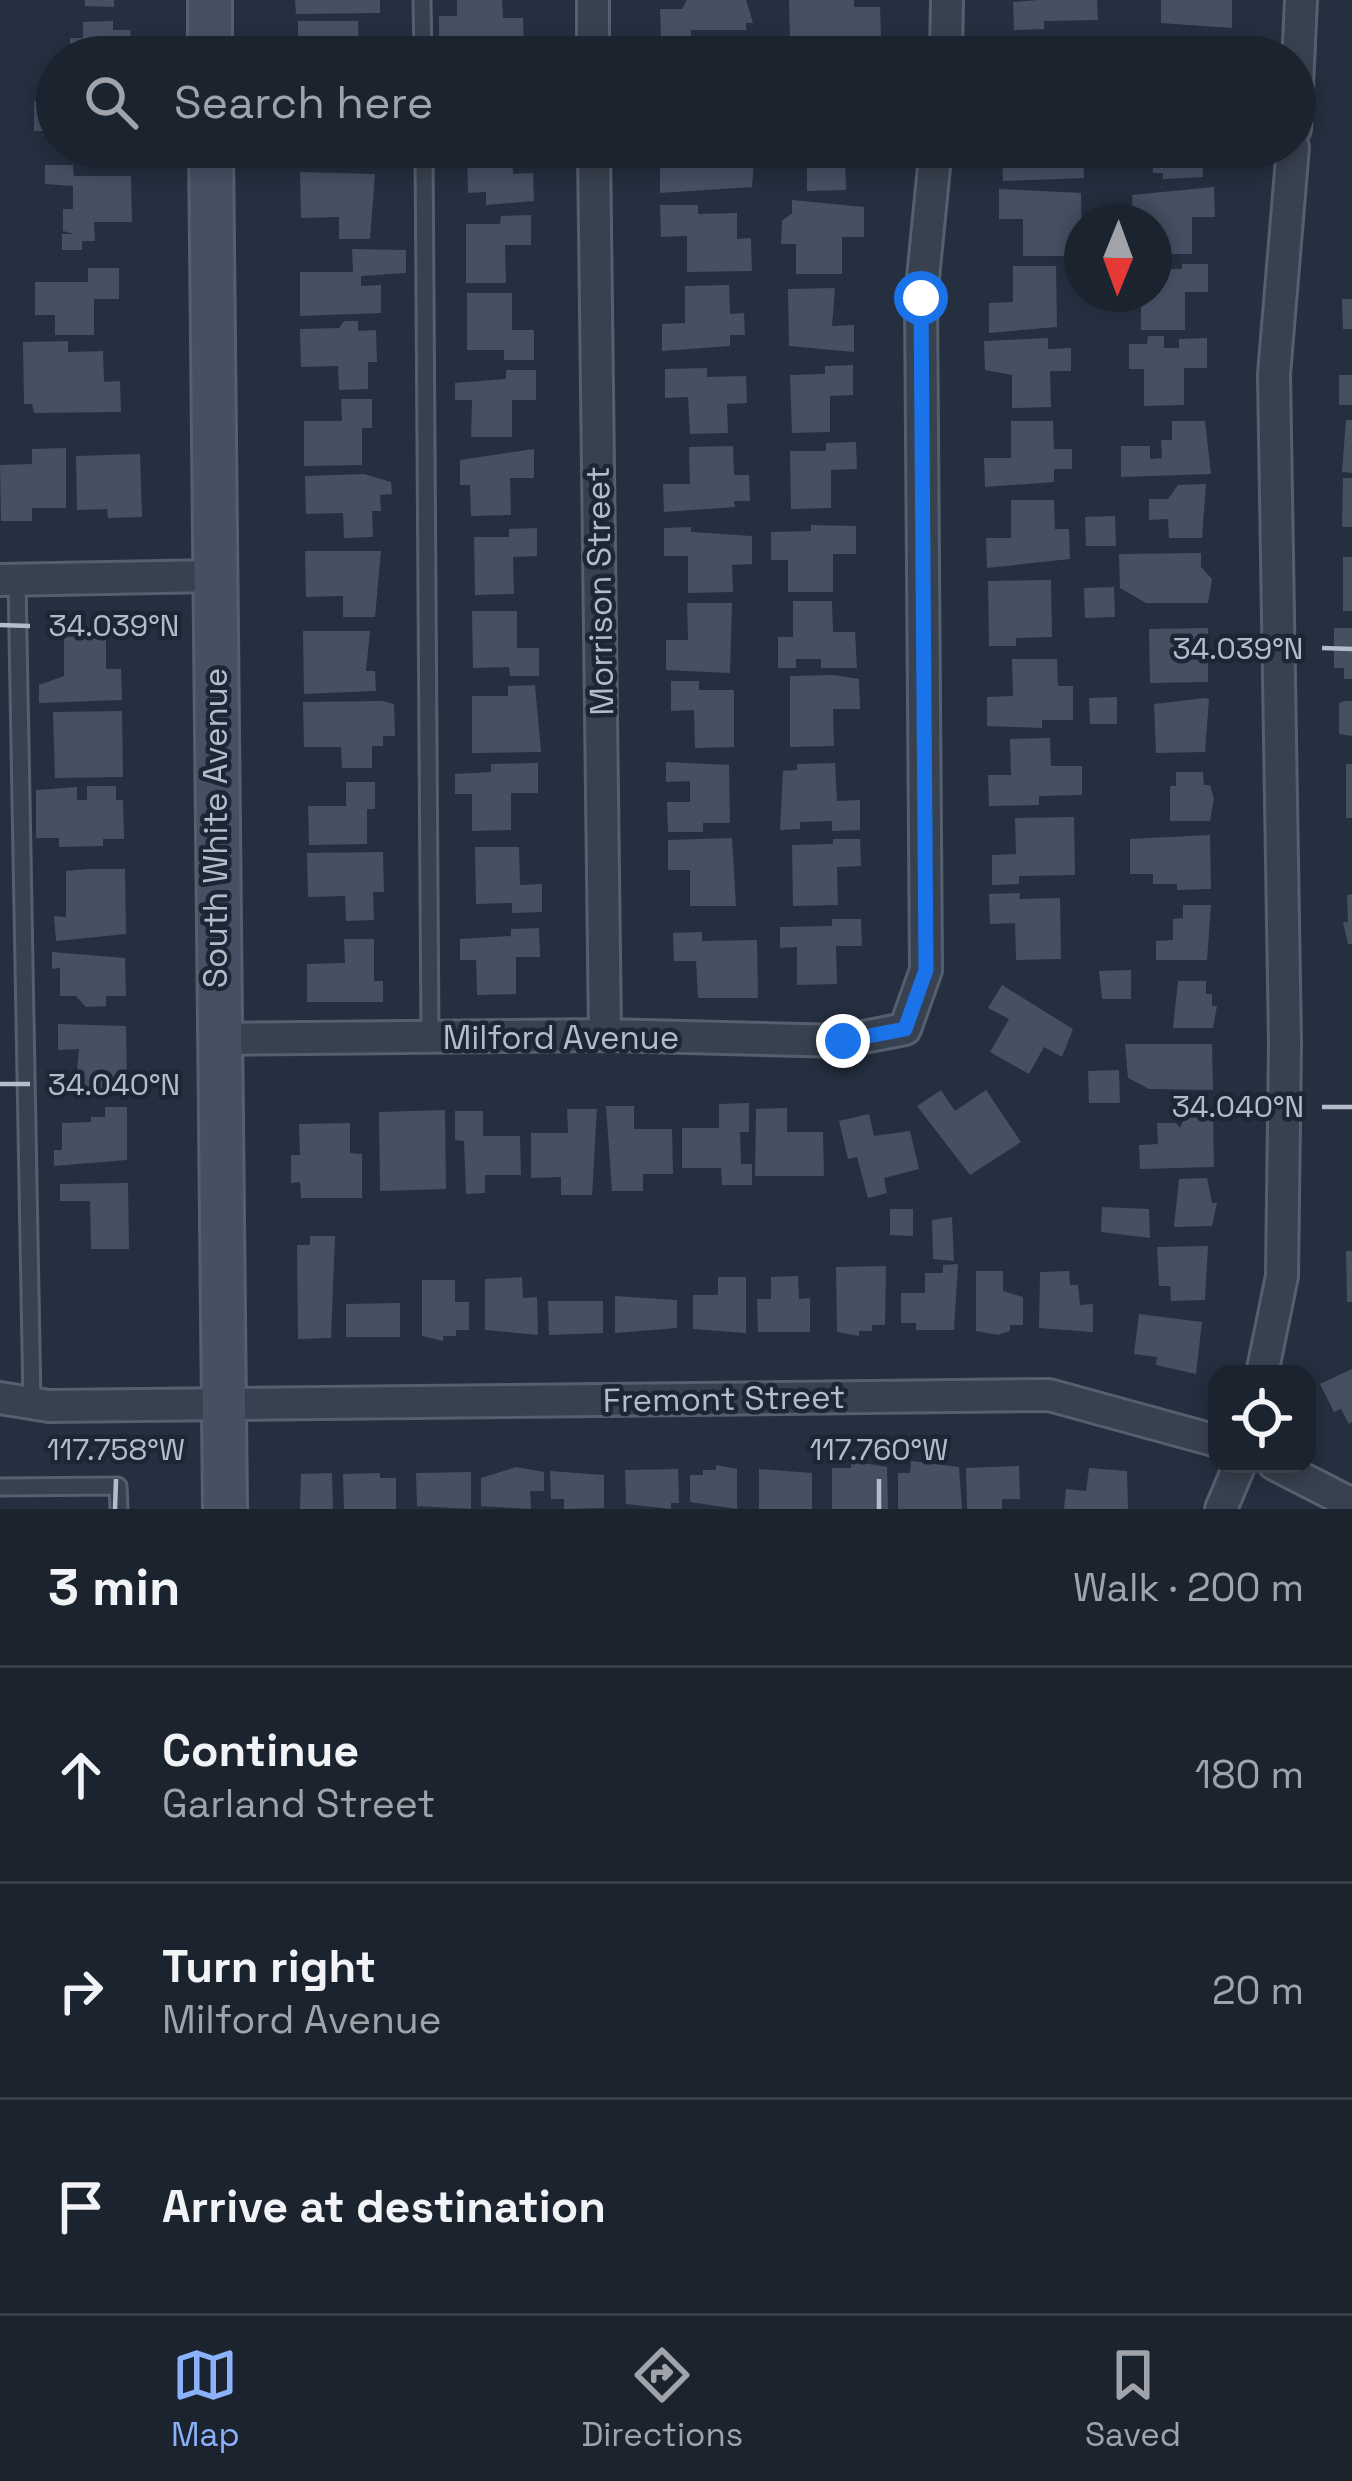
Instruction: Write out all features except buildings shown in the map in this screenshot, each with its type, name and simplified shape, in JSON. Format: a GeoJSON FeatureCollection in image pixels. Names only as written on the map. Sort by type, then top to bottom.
{"type":"FeatureCollection","features":[{"type":"Feature","properties":{"kind":"street"},"geometry":{"type":"LineString","coordinates":[[210,0],[210,36]]}},
{"type":"Feature","properties":{"kind":"street"},"geometry":{"type":"LineString","coordinates":[[592,0],[593,36]]}},
{"type":"Feature","properties":{"kind":"street"},"geometry":{"type":"LineString","coordinates":[[946,0],[946,36]]}},
{"type":"Feature","properties":{"kind":"street"},"geometry":{"type":"LineString","coordinates":[[1299,36],[1301,0]]}},
{"type":"Feature","properties":{"kind":"street","name":"South White Avenue"},"geometry":{"type":"LineString","coordinates":[[211,168],[216,1040],[225,1509]]}},
{"type":"Feature","properties":{"kind":"street","name":"Morrison Street"},"geometry":{"type":"LineString","coordinates":[[594,168],[604,1035]]}},
{"type":"Feature","properties":{"kind":"street","name":"Milford Avenue"},"geometry":{"type":"LineString","coordinates":[[216,1040],[604,1035],[843,1041],[905,1029],[926,970],[921,298],[934,168]]}},
{"type":"Feature","properties":{"kind":"street"},"geometry":{"type":"LineString","coordinates":[[1264,1365],[1282,1276],[1286,1042],[1274,374],[1291,168]]}},
{"type":"Feature","properties":{"kind":"street"},"geometry":{"type":"LineString","coordinates":[[9,580],[213,576]]}},
{"type":"Feature","properties":{"kind":"street","name":"Fremont Street"},"geometry":{"type":"LineString","coordinates":[[0,1398],[32,1403],[224,1403],[1049,1395],[1208,1439]]}},
{"type":"Feature","properties":{"kind":"street"},"geometry":{"type":"LineString","coordinates":[[1221,1509],[1236,1473]]}},
{"type":"Feature","properties":{"kind":"street"},"geometry":{"type":"LineString","coordinates":[[1292,1473],[1352,1504]]}},
{"type":"Feature","properties":{"kind":"lane"},"geometry":{"type":"LineString","coordinates":[[422,0],[423,36]]}},
{"type":"Feature","properties":{"kind":"lane"},"geometry":{"type":"LineString","coordinates":[[424,168],[430,1037]]}},
{"type":"Feature","properties":{"kind":"lane"},"geometry":{"type":"LineString","coordinates":[[9,580],[32,1403]]}},
{"type":"Feature","properties":{"kind":"lane"},"geometry":{"type":"LineString","coordinates":[[0,1487],[118,1486],[119,1509]]}},
{"type":"Feature","properties":{"kind":"route"},"geometry":{"type":"LineString","coordinates":[[843,1041],[905,1029],[926,970],[921,298]]}}]}
